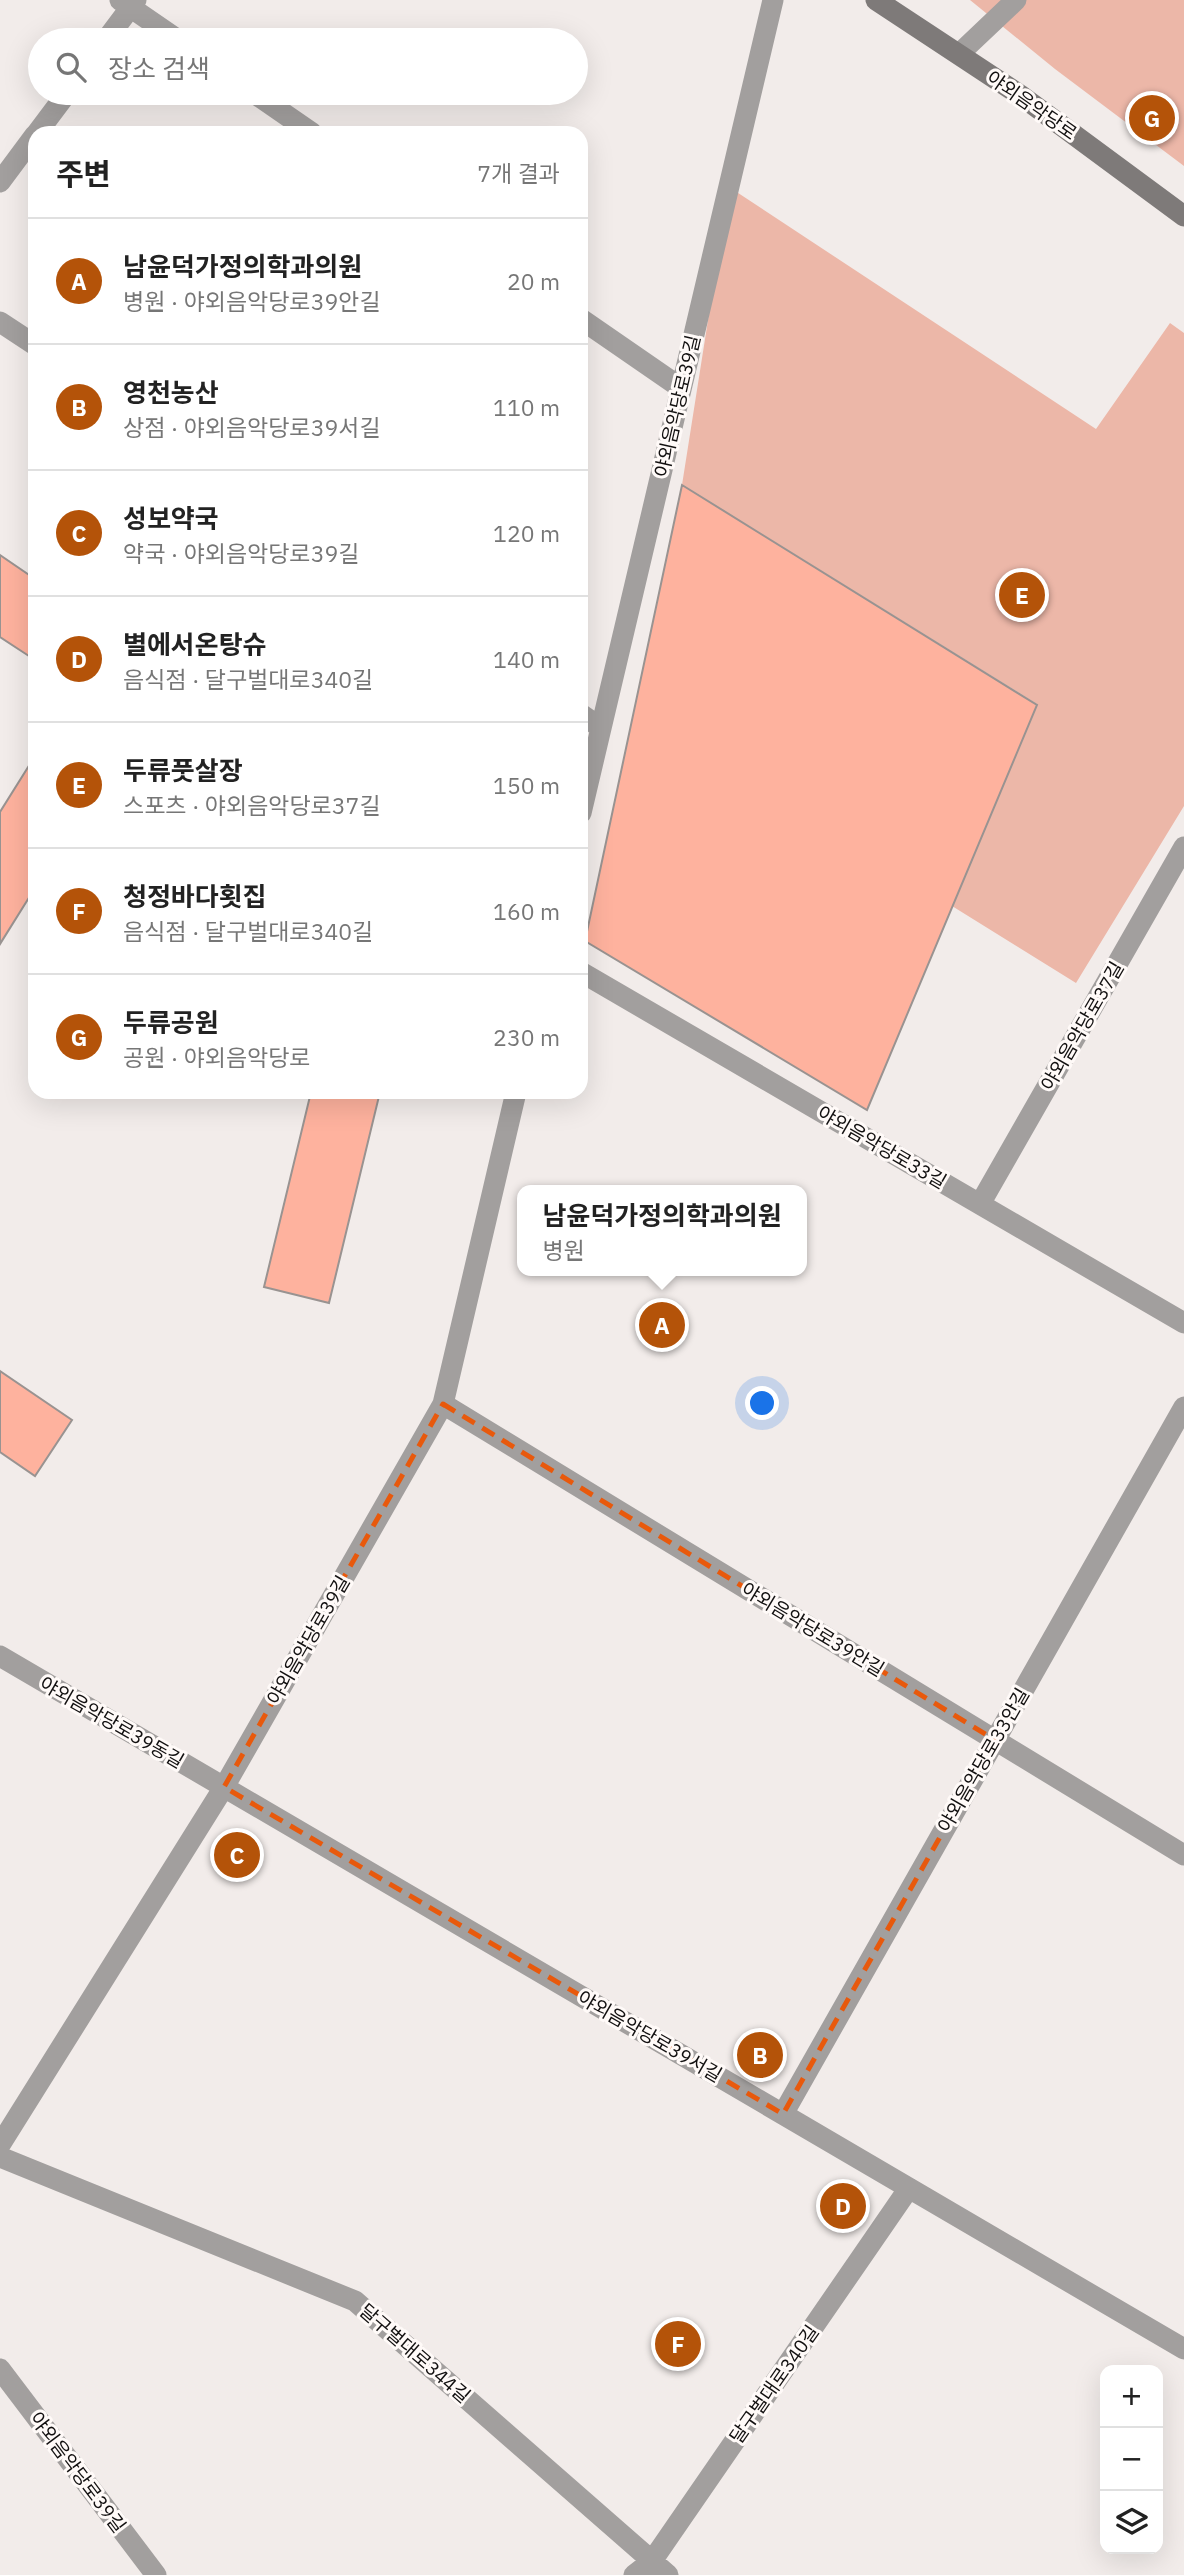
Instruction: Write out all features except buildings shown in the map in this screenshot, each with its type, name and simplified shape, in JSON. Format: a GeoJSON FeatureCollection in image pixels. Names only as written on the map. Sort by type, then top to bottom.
{"type":"FeatureCollection","features":[{"type":"Feature","properties":{"kind":"main road","name":"야외음악당로"},"geometry":{"type":"LineString","coordinates":[[876,0],[1020,95],[1184,216]]}},
{"type":"Feature","properties":{"kind":"street","name":"야외음악당로39길"},"geometry":{"type":"LineString","coordinates":[[588,783],[773,0]]}},
{"type":"Feature","properties":{"kind":"street"},"geometry":{"type":"LineString","coordinates":[[959,54],[1016,0]]}},
{"type":"Feature","properties":{"kind":"street"},"geometry":{"type":"LineString","coordinates":[[113,28],[129,2],[163,28]]}},
{"type":"Feature","properties":{"kind":"street"},"geometry":{"type":"LineString","coordinates":[[42,126],[58,105]]}},
{"type":"Feature","properties":{"kind":"street"},"geometry":{"type":"LineString","coordinates":[[271,105],[302,126]]}},
{"type":"Feature","properties":{"kind":"street"},"geometry":{"type":"LineString","coordinates":[[0,182],[28,145]]}},
{"type":"Feature","properties":{"kind":"street"},"geometry":{"type":"LineString","coordinates":[[0,322],[28,340]]}},
{"type":"Feature","properties":{"kind":"street"},"geometry":{"type":"LineString","coordinates":[[588,324],[681,388]]}},
{"type":"Feature","properties":{"kind":"street"},"geometry":{"type":"LineString","coordinates":[[588,720],[601,728]]}},
{"type":"Feature","properties":{"kind":"street","name":"야외음악당로37길"},"geometry":{"type":"LineString","coordinates":[[980,1204],[1184,847]]}},
{"type":"Feature","properties":{"kind":"street","name":"야외음악당로33길"},"geometry":{"type":"LineString","coordinates":[[588,976],[1184,1323]]}},
{"type":"Feature","properties":{"kind":"street","name":"야외음악당로39길"},"geometry":{"type":"LineString","coordinates":[[0,2145],[224,1787],[443,1404],[514,1099]]}},
{"type":"Feature","properties":{"kind":"street","name":"야외음악당로39안길"},"geometry":{"type":"LineString","coordinates":[[443,1404],[1184,1855]]}},
{"type":"Feature","properties":{"kind":"street","name":"야외음악당로33안길"},"geometry":{"type":"LineString","coordinates":[[783,2114],[1184,1407]]}},
{"type":"Feature","properties":{"kind":"street","name":"야외음악당로39동길"},"geometry":{"type":"LineString","coordinates":[[0,1656],[224,1787]]}},
{"type":"Feature","properties":{"kind":"street","name":"야외음악당로39서길"},"geometry":{"type":"LineString","coordinates":[[224,1787],[1184,2349]]}},
{"type":"Feature","properties":{"kind":"street","name":"달구벌대로344길"},"geometry":{"type":"LineString","coordinates":[[0,2157],[355,2301],[660,2568]]}},
{"type":"Feature","properties":{"kind":"street","name":"달구벌대로340길"},"geometry":{"type":"LineString","coordinates":[[634,2575],[660,2568],[909,2188]]}},
{"type":"Feature","properties":{"kind":"street","name":"야외음악당로39길"},"geometry":{"type":"LineString","coordinates":[[0,2369],[156,2575]]}},
{"type":"Feature","properties":{"kind":"highlighted area"},"geometry":{"type":"Polygon","coordinates":[[[443,1404],[995,1740],[783,2114],[224,1787],[443,1404]]]}},
{"type":"Feature","properties":{"kind":"shaded area"},"geometry":{"type":"Polygon","coordinates":[[[970,0],[1184,0],[1184,166],[1055,69],[970,0]]]}},
{"type":"Feature","properties":{"kind":"shaded area"},"geometry":{"type":"Polygon","coordinates":[[[729,187],[1096,429],[1170,323],[1184,333],[1184,806],[1076,983],[952,906],[1037,704],[682,485],[729,187]]]}},
{"type":"Feature","properties":{"kind":"place","name":"두류공원"},"geometry":{"type":"Point","coordinates":[1152,118]}},
{"type":"Feature","properties":{"kind":"place","name":"두류풋살장"},"geometry":{"type":"Point","coordinates":[1022,595]}},
{"type":"Feature","properties":{"kind":"place","name":"남윤덕가정의학과의원"},"geometry":{"type":"Point","coordinates":[662,1325]}},
{"type":"Feature","properties":{"kind":"place","name":"성보약국"},"geometry":{"type":"Point","coordinates":[237,1855]}},
{"type":"Feature","properties":{"kind":"place","name":"영천농산"},"geometry":{"type":"Point","coordinates":[760,2055]}},
{"type":"Feature","properties":{"kind":"place","name":"별에서온탕슈"},"geometry":{"type":"Point","coordinates":[843,2206]}},
{"type":"Feature","properties":{"kind":"place","name":"청정바다횟집"},"geometry":{"type":"Point","coordinates":[678,2344]}}]}
